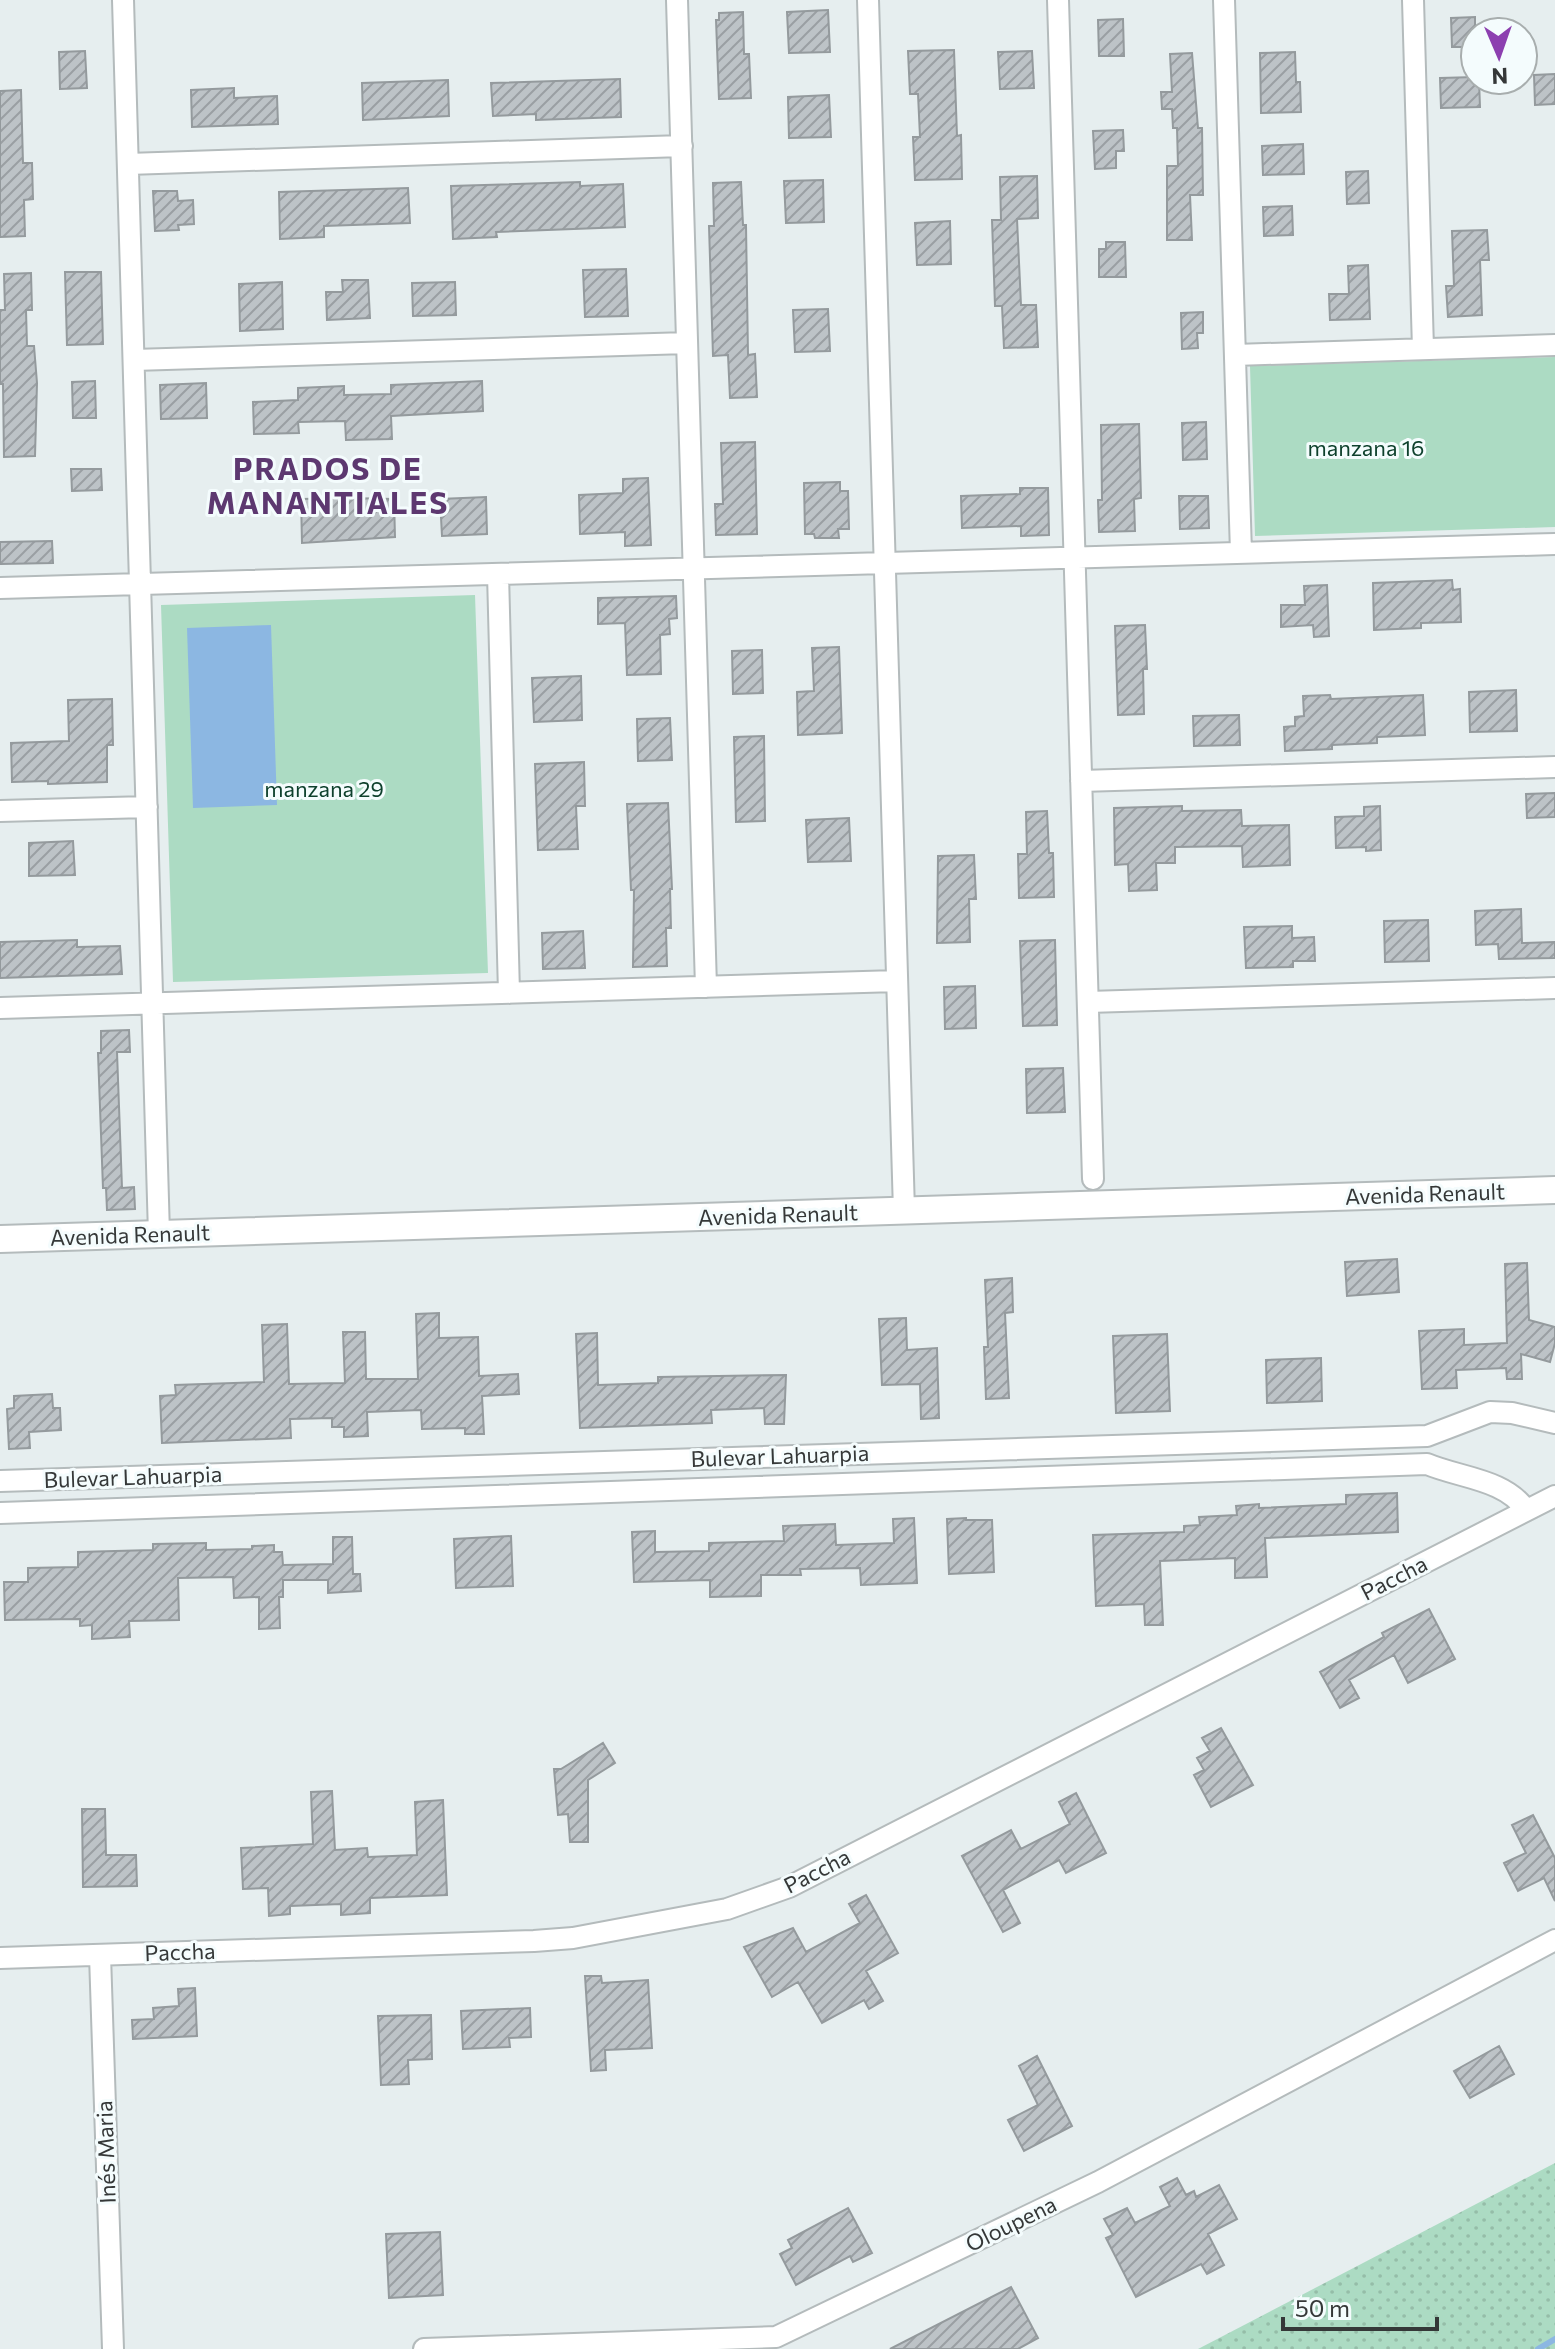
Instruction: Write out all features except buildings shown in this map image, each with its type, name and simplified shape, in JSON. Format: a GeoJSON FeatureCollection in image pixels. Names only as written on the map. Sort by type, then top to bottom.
{"type":"FeatureCollection","features":[{"type":"Feature","properties":{"kind":"street"},"geometry":{"type":"LineString","coordinates":[[123,0],[159,1234]]}},
{"type":"Feature","properties":{"kind":"street"},"geometry":{"type":"LineString","coordinates":[[677,0],[706,987]]}},
{"type":"Feature","properties":{"kind":"street"},"geometry":{"type":"LineString","coordinates":[[868,0],[904,1211]]}},
{"type":"Feature","properties":{"kind":"street"},"geometry":{"type":"LineString","coordinates":[[1058,0],[1093,1179]]}},
{"type":"Feature","properties":{"kind":"street"},"geometry":{"type":"LineString","coordinates":[[1224,0],[1241,553]]}},
{"type":"Feature","properties":{"kind":"street"},"geometry":{"type":"LineString","coordinates":[[1413,0],[1423,349]]}},
{"type":"Feature","properties":{"kind":"street"},"geometry":{"type":"LineString","coordinates":[[128,164],[682,146]]}},
{"type":"Feature","properties":{"kind":"street"},"geometry":{"type":"LineString","coordinates":[[134,360],[687,343]]}},
{"type":"Feature","properties":{"kind":"street"},"geometry":{"type":"LineString","coordinates":[[1235,355],[1555,345]]}},
{"type":"Feature","properties":{"kind":"street"},"geometry":{"type":"LineString","coordinates":[[0,588],[1555,544]]}},
{"type":"Feature","properties":{"kind":"street"},"geometry":{"type":"LineString","coordinates":[[498,574],[509,993]]}},
{"type":"Feature","properties":{"kind":"street"},"geometry":{"type":"LineString","coordinates":[[1081,781],[1555,767]]}},
{"type":"Feature","properties":{"kind":"street"},"geometry":{"type":"LineString","coordinates":[[0,811],[147,807]]}},
{"type":"Feature","properties":{"kind":"street"},"geometry":{"type":"LineString","coordinates":[[0,1008],[897,981]]}},
{"type":"Feature","properties":{"kind":"street"},"geometry":{"type":"LineString","coordinates":[[1088,1002],[1555,988]]}},
{"type":"Feature","properties":{"kind":"street","name":"Avenida Renault"},"geometry":{"type":"LineString","coordinates":[[0,1239],[1555,1190]]}},
{"type":"Feature","properties":{"kind":"street","name":"Bulevar Lahuarpia"},"geometry":{"type":"LineString","coordinates":[[0,1481],[1427,1436],[1490,1412],[1512,1413],[1555,1423]]}},
{"type":"Feature","properties":{"kind":"street"},"geometry":{"type":"LineString","coordinates":[[1427,1436],[1427,1464]]}},
{"type":"Feature","properties":{"kind":"street"},"geometry":{"type":"LineString","coordinates":[[0,1513],[1427,1464],[1506,1490],[1519,1499],[1526,1510]]}},
{"type":"Feature","properties":{"kind":"street","name":"Paccha"},"geometry":{"type":"LineString","coordinates":[[0,1958],[534,1941],[573,1938],[727,1909],[789,1887],[1555,1496]]}},
{"type":"Feature","properties":{"kind":"street","name":"Oloupena"},"geometry":{"type":"LineString","coordinates":[[424,2349],[776,2337],[1098,2182],[1555,1940]]}},
{"type":"Feature","properties":{"kind":"street","name":"Inés Maria"},"geometry":{"type":"LineString","coordinates":[[100,1955],[113,2349]]}},
{"type":"Feature","properties":{"kind":"green space","name":"manzana 16"},"geometry":{"type":"Polygon","coordinates":[[[1555,357],[1555,527],[1255,536],[1250,366],[1555,357]]]}},
{"type":"Feature","properties":{"kind":"green space","name":"manzana 29"},"geometry":{"type":"Polygon","coordinates":[[[475,595],[488,973],[173,982],[161,605],[475,595]]]}},
{"type":"Feature","properties":{"kind":"green space"},"geometry":{"type":"Polygon","coordinates":[[[1555,2163],[1555,2349],[1198,2349],[1555,2163]]]}},
{"type":"Feature","properties":{"kind":"water"},"geometry":{"type":"Polygon","coordinates":[[[271,625],[277,805],[193,808],[187,628],[271,625]]]}},
{"type":"Feature","properties":{"kind":"waterway"},"geometry":{"type":"LineString","coordinates":[[1538,2349],[1555,2339]]}},
{"type":"Feature","properties":{"kind":"district","name":"PRADOS DE MANANTIALES"},"geometry":{"type":"Point","coordinates":[328,487]}}]}
